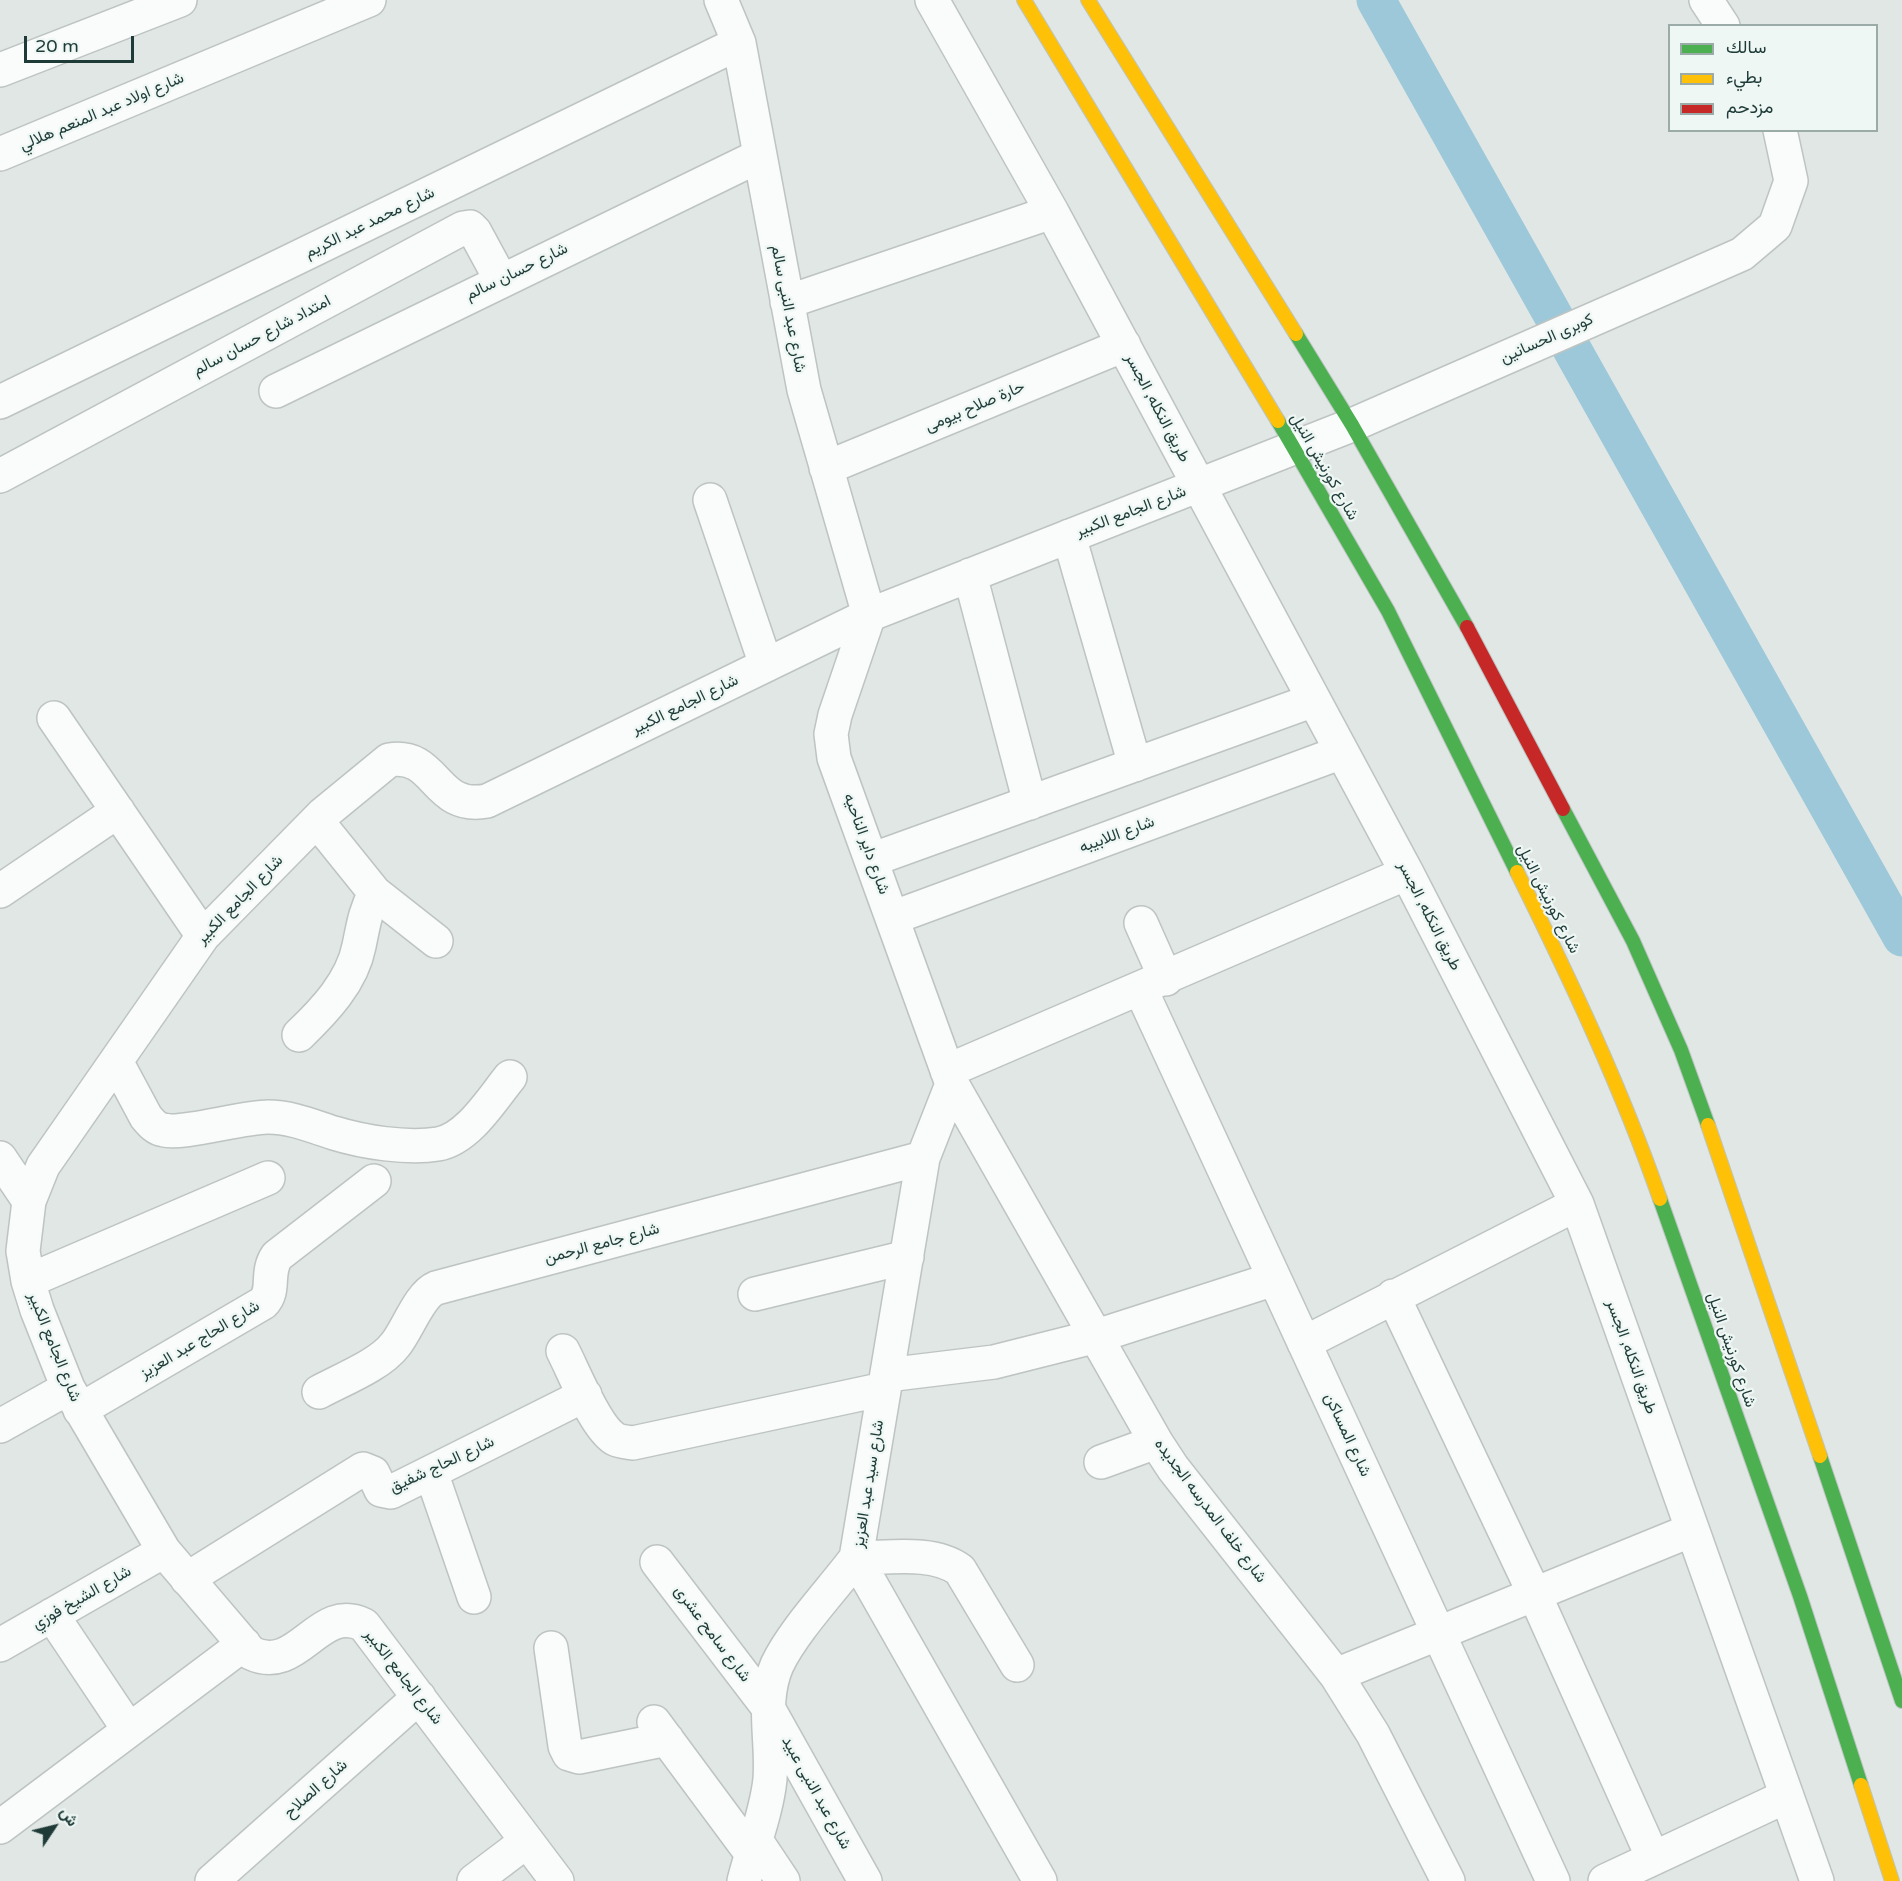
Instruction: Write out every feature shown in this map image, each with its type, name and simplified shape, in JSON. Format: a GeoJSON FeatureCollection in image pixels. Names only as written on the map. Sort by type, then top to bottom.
{"type":"FeatureCollection","features":[{"type":"Feature","properties":{"kind":"main road","name":"شارع كورنيش النيل"},"geometry":{"type":"LineString","coordinates":[[1024,0],[1294,447],[1388,611],[1566,970],[1612,1075],[1654,1181],[1800,1596],[1892,1881]]}},
{"type":"Feature","properties":{"kind":"main road"},"geometry":{"type":"LineString","coordinates":[[1088,0],[1352,425],[1442,580],[1633,941],[1681,1050],[1902,1701]]}},
{"type":"Feature","properties":{"kind":"street"},"geometry":{"type":"LineString","coordinates":[[0,70],[180,0]]}},
{"type":"Feature","properties":{"kind":"street","name":"شارع اولاد عبد المنعم هلالي"},"geometry":{"type":"LineString","coordinates":[[0,154],[369,0]]}},
{"type":"Feature","properties":{"kind":"street","name":"شارع عبد النبى سالم"},"geometry":{"type":"LineString","coordinates":[[722,0],[739,44],[804,390],[869,615]]}},
{"type":"Feature","properties":{"kind":"street","name":"طريق النكله, الجسر"},"geometry":{"type":"LineString","coordinates":[[932,0],[1052,212],[1407,873],[1577,1204],[1817,1881]]}},
{"type":"Feature","properties":{"kind":"street"},"geometry":{"type":"LineString","coordinates":[[1706,0],[1722,24]]}},
{"type":"Feature","properties":{"kind":"street","name":"شارع محمد عبد الكريم"},"geometry":{"type":"LineString","coordinates":[[0,402],[739,44]]}},
{"type":"Feature","properties":{"kind":"street","name":"كوبرى الحسانين"},"geometry":{"type":"LineString","coordinates":[[1352,425],[1742,254],[1775,226],[1791,181],[1780,132]]}},
{"type":"Feature","properties":{"kind":"street","name":"شارع حسان سالم"},"geometry":{"type":"LineString","coordinates":[[276,391],[759,156]]}},
{"type":"Feature","properties":{"kind":"street"},"geometry":{"type":"LineString","coordinates":[[787,302],[1052,212]]}},
{"type":"Feature","properties":{"kind":"street","name":"امتداد شارع حسان سالم"},"geometry":{"type":"LineString","coordinates":[[0,476],[463,228],[470,227],[475,231],[501,280]]}},
{"type":"Feature","properties":{"kind":"street","name":"حارة صلاح بيومى"},"geometry":{"type":"LineString","coordinates":[[826,468],[1124,345]]}},
{"type":"Feature","properties":{"kind":"street","name":"شارع الجامع الكبير"},"geometry":{"type":"LineString","coordinates":[[556,1881],[371,1633],[354,1620],[333,1622],[285,1655],[274,1659],[257,1656],[164,1551],[74,1399],[28,1281],[23,1251],[29,1201],[43,1166],[203,936],[317,821],[389,760],[404,757],[417,762],[457,800],[472,804],[487,801],[869,615],[1352,425]]}},
{"type":"Feature","properties":{"kind":"street"},"geometry":{"type":"LineString","coordinates":[[710,500],[766,665]]}},
{"type":"Feature","properties":{"kind":"street"},"geometry":{"type":"LineString","coordinates":[[1069,536],[1135,765]]}},
{"type":"Feature","properties":{"kind":"street"},"geometry":{"type":"LineString","coordinates":[[970,575],[1030,803]]}},
{"type":"Feature","properties":{"kind":"street","name":"شارع داير الناحيه"},"geometry":{"type":"LineString","coordinates":[[869,615],[831,734],[834,758],[950,1078]]}},
{"type":"Feature","properties":{"kind":"street"},"geometry":{"type":"LineString","coordinates":[[871,860],[1314,700]]}},
{"type":"Feature","properties":{"kind":"street"},"geometry":{"type":"LineString","coordinates":[[54,718],[203,936]]}},
{"type":"Feature","properties":{"kind":"street","name":"شارع اللابيبه"},"geometry":{"type":"LineString","coordinates":[[892,918],[1342,752]]}},
{"type":"Feature","properties":{"kind":"street"},"geometry":{"type":"LineString","coordinates":[[0,891],[118,811]]}},
{"type":"Feature","properties":{"kind":"street"},"geometry":{"type":"LineString","coordinates":[[317,821],[375,893],[436,941]]}},
{"type":"Feature","properties":{"kind":"street"},"geometry":{"type":"LineString","coordinates":[[950,1078],[1153,984],[1407,873]]}},
{"type":"Feature","properties":{"kind":"street"},"geometry":{"type":"LineString","coordinates":[[299,1035],[329,1005],[354,962],[366,909],[375,893]]}},
{"type":"Feature","properties":{"kind":"street","name":"شارع المساكن"},"geometry":{"type":"LineString","coordinates":[[1141,923],[1153,984],[1274,1278],[1553,1881]]}},
{"type":"Feature","properties":{"kind":"street"},"geometry":{"type":"LineString","coordinates":[[116,1061],[146,1117],[164,1131],[247,1117],[277,1117],[371,1142],[439,1144],[454,1138],[466,1128],[510,1077]]}},
{"type":"Feature","properties":{"kind":"street","name":"شارع سيد عبد العزيز"},"geometry":{"type":"LineString","coordinates":[[950,1078],[923,1158],[856,1558],[1040,1881]]}},
{"type":"Feature","properties":{"kind":"street","name":"شارع خلف المدرسه الجديده"},"geometry":{"type":"LineString","coordinates":[[950,1078],[1156,1442],[1173,1468],[1336,1675],[1373,1734],[1448,1881]]}},
{"type":"Feature","properties":{"kind":"street"},"geometry":{"type":"LineString","coordinates":[[0,1158],[29,1201]]}},
{"type":"Feature","properties":{"kind":"street","name":"شارع جامع الرحمن"},"geometry":{"type":"LineString","coordinates":[[319,1392],[387,1354],[400,1338],[428,1293],[436,1288],[923,1158]]}},
{"type":"Feature","properties":{"kind":"street"},"geometry":{"type":"LineString","coordinates":[[28,1281],[268,1178]]}},
{"type":"Feature","properties":{"kind":"street","name":"شارع الحاج عبد العزيز"},"geometry":{"type":"LineString","coordinates":[[0,1426],[74,1399],[263,1303],[269,1294],[270,1267],[278,1256],[374,1181]]}},
{"type":"Feature","properties":{"kind":"street"},"geometry":{"type":"LineString","coordinates":[[1304,1343],[1577,1204]]}},
{"type":"Feature","properties":{"kind":"street"},"geometry":{"type":"LineString","coordinates":[[755,1294],[907,1257]]}},
{"type":"Feature","properties":{"kind":"street"},"geometry":{"type":"LineString","coordinates":[[563,1351],[607,1433],[615,1439],[633,1443],[886,1382],[994,1362],[1097,1336],[1274,1278]]}},
{"type":"Feature","properties":{"kind":"street"},"geometry":{"type":"LineString","coordinates":[[1393,1296],[1534,1593],[1653,1858]]}},
{"type":"Feature","properties":{"kind":"street","name":"شارع الحاج شفيق"},"geometry":{"type":"LineString","coordinates":[[187,1579],[363,1469],[370,1471],[381,1490],[388,1492],[585,1395]]}},
{"type":"Feature","properties":{"kind":"street"},"geometry":{"type":"LineString","coordinates":[[1101,1462],[1156,1442]]}},
{"type":"Feature","properties":{"kind":"street"},"geometry":{"type":"LineString","coordinates":[[431,1472],[474,1597]]}},
{"type":"Feature","properties":{"kind":"street"},"geometry":{"type":"LineString","coordinates":[[1336,1675],[1692,1530]]}},
{"type":"Feature","properties":{"kind":"street","name":"شارع الشيخ فوزي"},"geometry":{"type":"LineString","coordinates":[[0,1645],[164,1551]]}},
{"type":"Feature","properties":{"kind":"street"},"geometry":{"type":"LineString","coordinates":[[750,1858],[770,1781],[771,1742],[767,1706],[777,1665],[788,1647],[856,1558],[933,1558],[952,1564],[960,1570],[1017,1665]]}},
{"type":"Feature","properties":{"kind":"street","name":"شارع سامح عشرى"},"geometry":{"type":"LineString","coordinates":[[657,1562],[767,1706]]}},
{"type":"Feature","properties":{"kind":"street"},"geometry":{"type":"LineString","coordinates":[[52,1615],[129,1730]]}},
{"type":"Feature","properties":{"kind":"street"},"geometry":{"type":"LineString","coordinates":[[0,1827],[244,1644]]}},
{"type":"Feature","properties":{"kind":"street"},"geometry":{"type":"LineString","coordinates":[[551,1648],[565,1746],[569,1754],[579,1757],[660,1730],[750,1858],[783,1881]]}},
{"type":"Feature","properties":{"kind":"street","name":"شارع الصلاح"},"geometry":{"type":"LineString","coordinates":[[212,1881],[419,1697]]}},
{"type":"Feature","properties":{"kind":"street","name":"شارع عبد النبى عبيد"},"geometry":{"type":"LineString","coordinates":[[767,1706],[865,1881]]}},
{"type":"Feature","properties":{"kind":"street"},"geometry":{"type":"LineString","coordinates":[[1605,1881],[1787,1796]]}},
{"type":"Feature","properties":{"kind":"street"},"geometry":{"type":"LineString","coordinates":[[474,1881],[527,1841]]}},
{"type":"Feature","properties":{"kind":"waterway"},"geometry":{"type":"LineString","coordinates":[[1376,0],[1902,937]]}},
{"type":"Feature","properties":{"kind":"traffic: fast"},"geometry":{"type":"LineString","coordinates":[[1296,334],[1352,425],[1467,627]]}},
{"type":"Feature","properties":{"kind":"traffic: fast"},"geometry":{"type":"LineString","coordinates":[[1278,421],[1388,611],[1517,872]]}},
{"type":"Feature","properties":{"kind":"traffic: fast"},"geometry":{"type":"LineString","coordinates":[[1563,809],[1633,941],[1681,1050],[1708,1125]]}},
{"type":"Feature","properties":{"kind":"traffic: fast"},"geometry":{"type":"LineString","coordinates":[[1660,1199],[1800,1596],[1861,1785]]}},
{"type":"Feature","properties":{"kind":"traffic: fast"},"geometry":{"type":"LineString","coordinates":[[1820,1456],[1902,1701]]}},
{"type":"Feature","properties":{"kind":"traffic: slow"},"geometry":{"type":"LineString","coordinates":[[1024,0],[1278,421]]}},
{"type":"Feature","properties":{"kind":"traffic: slow"},"geometry":{"type":"LineString","coordinates":[[1088,0],[1296,334]]}},
{"type":"Feature","properties":{"kind":"traffic: slow"},"geometry":{"type":"LineString","coordinates":[[1517,872],[1594,1034],[1629,1116],[1660,1199]]}},
{"type":"Feature","properties":{"kind":"traffic: slow"},"geometry":{"type":"LineString","coordinates":[[1708,1125],[1820,1456]]}},
{"type":"Feature","properties":{"kind":"traffic: slow"},"geometry":{"type":"LineString","coordinates":[[1861,1785],[1892,1881]]}},
{"type":"Feature","properties":{"kind":"traffic: jam"},"geometry":{"type":"LineString","coordinates":[[1467,627],[1563,809]]}}]}
